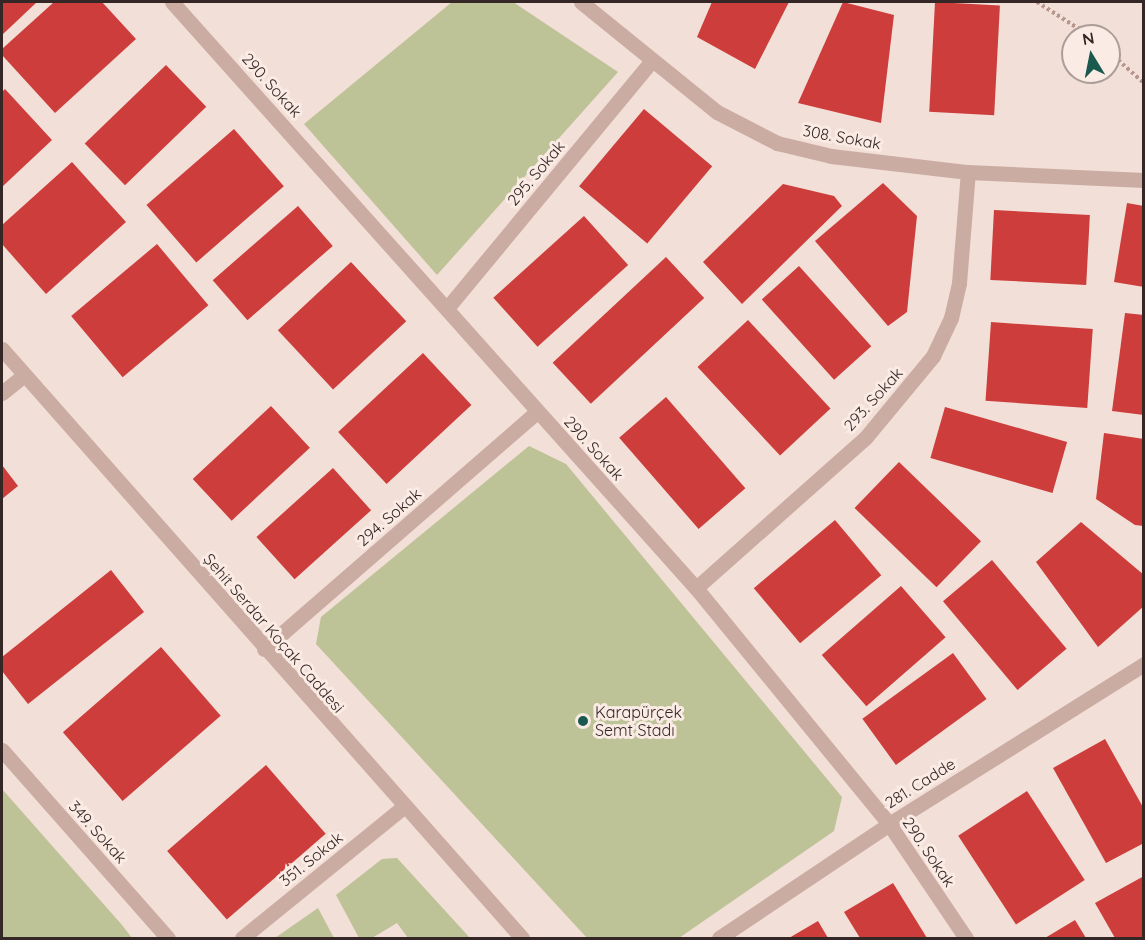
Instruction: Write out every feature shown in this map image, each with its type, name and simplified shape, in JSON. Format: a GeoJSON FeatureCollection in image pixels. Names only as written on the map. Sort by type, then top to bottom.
{"type":"FeatureCollection","features":[{"type":"Feature","properties":{"kind":"street","name":"290. Sokak"},"geometry":{"type":"LineString","coordinates":[[172,2],[448,307],[537,412],[696,588],[889,824],[966,939]]}},
{"type":"Feature","properties":{"kind":"street","name":"308. Sokak"},"geometry":{"type":"LineString","coordinates":[[581,2],[651,62],[717,112],[777,142],[831,156],[968,172],[1143,180]]}},
{"type":"Feature","properties":{"kind":"street","name":"295. Sokak"},"geometry":{"type":"LineString","coordinates":[[448,307],[651,62]]}},
{"type":"Feature","properties":{"kind":"street","name":"293. Sokak"},"geometry":{"type":"LineString","coordinates":[[696,588],[866,437],[933,356],[951,318],[959,283],[968,172]]}},
{"type":"Feature","properties":{"kind":"street","name":"Şehit Serdar Koçak Caddesi"},"geometry":{"type":"LineString","coordinates":[[2,349],[403,807],[522,939]]}},
{"type":"Feature","properties":{"kind":"street"},"geometry":{"type":"LineString","coordinates":[[2,393],[24,375]]}},
{"type":"Feature","properties":{"kind":"street","name":"294. Sokak"},"geometry":{"type":"LineString","coordinates":[[264,648],[537,412]]}},
{"type":"Feature","properties":{"kind":"street","name":"281. Cadde"},"geometry":{"type":"LineString","coordinates":[[719,939],[889,824],[1143,664]]}},
{"type":"Feature","properties":{"kind":"street","name":"349. Sokak"},"geometry":{"type":"LineString","coordinates":[[2,750],[168,939]]}},
{"type":"Feature","properties":{"kind":"street","name":"351. Sokak"},"geometry":{"type":"LineString","coordinates":[[242,939],[403,807]]}},
{"type":"Feature","properties":{"kind":"path"},"geometry":{"type":"LineString","coordinates":[[1037,2],[1071,24]]}},
{"type":"Feature","properties":{"kind":"path"},"geometry":{"type":"LineString","coordinates":[[1121,63],[1143,83]]}},
{"type":"Feature","properties":{"kind":"green space"},"geometry":{"type":"Polygon","coordinates":[[[452,2],[513,2],[618,72],[437,275],[304,124],[452,2]]]}},
{"type":"Feature","properties":{"kind":"green space","name":"Karapürçek Semt Stadı"},"geometry":{"type":"Polygon","coordinates":[[[529,446],[566,464],[842,797],[834,831],[679,938],[587,938],[316,644],[321,617],[529,446]]]}},
{"type":"Feature","properties":{"kind":"green space"},"geometry":{"type":"Polygon","coordinates":[[[2,789],[122,925],[132,938],[2,938],[2,789]]]}},
{"type":"Feature","properties":{"kind":"green space"},"geometry":{"type":"Polygon","coordinates":[[[397,858],[470,938],[408,938],[397,923],[372,938],[359,938],[336,895],[382,859],[397,858]]]}},
{"type":"Feature","properties":{"kind":"green space"},"geometry":{"type":"Polygon","coordinates":[[[318,908],[334,938],[275,938],[318,908]]]}},
{"type":"Feature","properties":{"kind":"building"},"geometry":{"type":"Polygon","coordinates":[[[2,2],[37,2],[2,35],[2,2]]]}},
{"type":"Feature","properties":{"kind":"building"},"geometry":{"type":"Polygon","coordinates":[[[54,2],[102,2],[136,39],[55,113],[2,55],[2,49],[54,2]]]}},
{"type":"Feature","properties":{"kind":"building"},"geometry":{"type":"Polygon","coordinates":[[[712,2],[789,2],[755,69],[697,37],[712,2]]]}},
{"type":"Feature","properties":{"kind":"building"},"geometry":{"type":"Polygon","coordinates":[[[843,2],[894,15],[881,123],[798,103],[843,2]]]}},
{"type":"Feature","properties":{"kind":"building"},"geometry":{"type":"Polygon","coordinates":[[[935,2],[1000,5],[994,115],[929,112],[935,2]]]}},
{"type":"Feature","properties":{"kind":"building"},"geometry":{"type":"Polygon","coordinates":[[[166,65],[206,107],[125,185],[85,143],[166,65]]]}},
{"type":"Feature","properties":{"kind":"building"},"geometry":{"type":"Polygon","coordinates":[[[5,89],[52,140],[2,187],[2,92],[5,89]]]}},
{"type":"Feature","properties":{"kind":"building"},"geometry":{"type":"Polygon","coordinates":[[[644,109],[712,166],[647,244],[579,186],[644,109]]]}},
{"type":"Feature","properties":{"kind":"building"},"geometry":{"type":"Polygon","coordinates":[[[234,129],[284,186],[196,262],[146,205],[234,129]]]}},
{"type":"Feature","properties":{"kind":"building"},"geometry":{"type":"Polygon","coordinates":[[[72,162],[126,222],[46,294],[2,244],[2,225],[72,162]]]}},
{"type":"Feature","properties":{"kind":"building"},"geometry":{"type":"Polygon","coordinates":[[[883,183],[917,216],[907,312],[888,326],[815,241],[883,183]]]}},
{"type":"Feature","properties":{"kind":"building"},"geometry":{"type":"Polygon","coordinates":[[[783,184],[834,196],[842,206],[742,304],[703,262],[783,184]]]}},
{"type":"Feature","properties":{"kind":"building"},"geometry":{"type":"Polygon","coordinates":[[[1127,203],[1144,206],[1144,287],[1114,282],[1127,203]]]}},
{"type":"Feature","properties":{"kind":"building"},"geometry":{"type":"Polygon","coordinates":[[[298,206],[333,246],[247,320],[213,280],[298,206]]]}},
{"type":"Feature","properties":{"kind":"building"},"geometry":{"type":"Polygon","coordinates":[[[994,210],[1090,215],[1086,285],[990,280],[994,210]]]}},
{"type":"Feature","properties":{"kind":"building"},"geometry":{"type":"Polygon","coordinates":[[[584,216],[628,265],[537,347],[493,298],[584,216]]]}},
{"type":"Feature","properties":{"kind":"building"},"geometry":{"type":"Polygon","coordinates":[[[157,244],[208,305],[123,377],[71,316],[157,244]]]}},
{"type":"Feature","properties":{"kind":"building"},"geometry":{"type":"Polygon","coordinates":[[[666,257],[704,298],[591,404],[553,363],[666,257]]]}},
{"type":"Feature","properties":{"kind":"building"},"geometry":{"type":"Polygon","coordinates":[[[351,262],[406,321],[333,389],[278,330],[351,262]]]}},
{"type":"Feature","properties":{"kind":"building"},"geometry":{"type":"Polygon","coordinates":[[[799,266],[871,346],[834,380],[762,299],[799,266]]]}},
{"type":"Feature","properties":{"kind":"building"},"geometry":{"type":"Polygon","coordinates":[[[1125,313],[1144,315],[1144,415],[1112,411],[1125,313]]]}},
{"type":"Feature","properties":{"kind":"building"},"geometry":{"type":"Polygon","coordinates":[[[748,320],[831,408],[780,456],[698,367],[748,320]]]}},
{"type":"Feature","properties":{"kind":"building"},"geometry":{"type":"Polygon","coordinates":[[[991,322],[1093,329],[1087,408],[985,401],[991,322]]]}},
{"type":"Feature","properties":{"kind":"building"},"geometry":{"type":"Polygon","coordinates":[[[423,353],[471,405],[387,484],[338,432],[423,353]]]}},
{"type":"Feature","properties":{"kind":"building"},"geometry":{"type":"Polygon","coordinates":[[[666,397],[745,488],[699,529],[619,438],[666,397]]]}},
{"type":"Feature","properties":{"kind":"building"},"geometry":{"type":"Polygon","coordinates":[[[271,406],[310,448],[232,521],[193,479],[271,406]]]}},
{"type":"Feature","properties":{"kind":"building"},"geometry":{"type":"Polygon","coordinates":[[[945,407],[1067,442],[1052,493],[930,458],[945,407]]]}},
{"type":"Feature","properties":{"kind":"building"},"geometry":{"type":"Polygon","coordinates":[[[1104,433],[1144,439],[1144,526],[1135,525],[1096,499],[1104,433]]]}},
{"type":"Feature","properties":{"kind":"building"},"geometry":{"type":"Polygon","coordinates":[[[899,462],[981,541],[937,587],[855,508],[899,462]]]}},
{"type":"Feature","properties":{"kind":"building"},"geometry":{"type":"Polygon","coordinates":[[[2,465],[18,486],[2,499],[2,465]]]}},
{"type":"Feature","properties":{"kind":"building"},"geometry":{"type":"Polygon","coordinates":[[[333,468],[371,510],[295,579],[256,537],[333,468]]]}},
{"type":"Feature","properties":{"kind":"building"},"geometry":{"type":"Polygon","coordinates":[[[835,520],[881,575],[800,643],[754,588],[835,520]]]}},
{"type":"Feature","properties":{"kind":"building"},"geometry":{"type":"Polygon","coordinates":[[[1081,522],[1144,575],[1144,606],[1098,647],[1036,562],[1081,522]]]}},
{"type":"Feature","properties":{"kind":"building"},"geometry":{"type":"Polygon","coordinates":[[[992,560],[1067,649],[1018,690],[943,601],[992,560]]]}},
{"type":"Feature","properties":{"kind":"building"},"geometry":{"type":"Polygon","coordinates":[[[111,570],[144,612],[28,704],[2,671],[2,657],[111,570]]]}},
{"type":"Feature","properties":{"kind":"building"},"geometry":{"type":"Polygon","coordinates":[[[901,586],[946,637],[866,706],[822,655],[901,586]]]}},
{"type":"Feature","properties":{"kind":"building"},"geometry":{"type":"Polygon","coordinates":[[[161,647],[221,716],[123,801],[63,732],[161,647]]]}},
{"type":"Feature","properties":{"kind":"building"},"geometry":{"type":"Polygon","coordinates":[[[953,653],[987,699],[896,765],[862,719],[953,653]]]}},
{"type":"Feature","properties":{"kind":"building"},"geometry":{"type":"Polygon","coordinates":[[[1105,739],[1144,809],[1144,843],[1106,863],[1053,768],[1105,739]]]}},
{"type":"Feature","properties":{"kind":"building"},"geometry":{"type":"Polygon","coordinates":[[[266,765],[326,834],[227,920],[167,851],[266,765]]]}},
{"type":"Feature","properties":{"kind":"building"},"geometry":{"type":"Polygon","coordinates":[[[1027,791],[1085,880],[1016,925],[958,836],[1027,791]]]}},
{"type":"Feature","properties":{"kind":"building"},"geometry":{"type":"Polygon","coordinates":[[[1144,876],[1144,938],[1115,938],[1095,903],[1144,876]]]}},
{"type":"Feature","properties":{"kind":"building"},"geometry":{"type":"Polygon","coordinates":[[[893,883],[927,938],[860,938],[844,912],[893,883]]]}},
{"type":"Feature","properties":{"kind":"building"},"geometry":{"type":"Polygon","coordinates":[[[1075,920],[1086,938],[1045,938],[1075,920]]]}},
{"type":"Feature","properties":{"kind":"building"},"geometry":{"type":"Polygon","coordinates":[[[818,921],[828,938],[789,938],[818,921]]]}},
{"type":"Feature","properties":{"kind":"place","name":"Karapürçek Semt Stadı"},"geometry":{"type":"Point","coordinates":[583,721]}}]}
